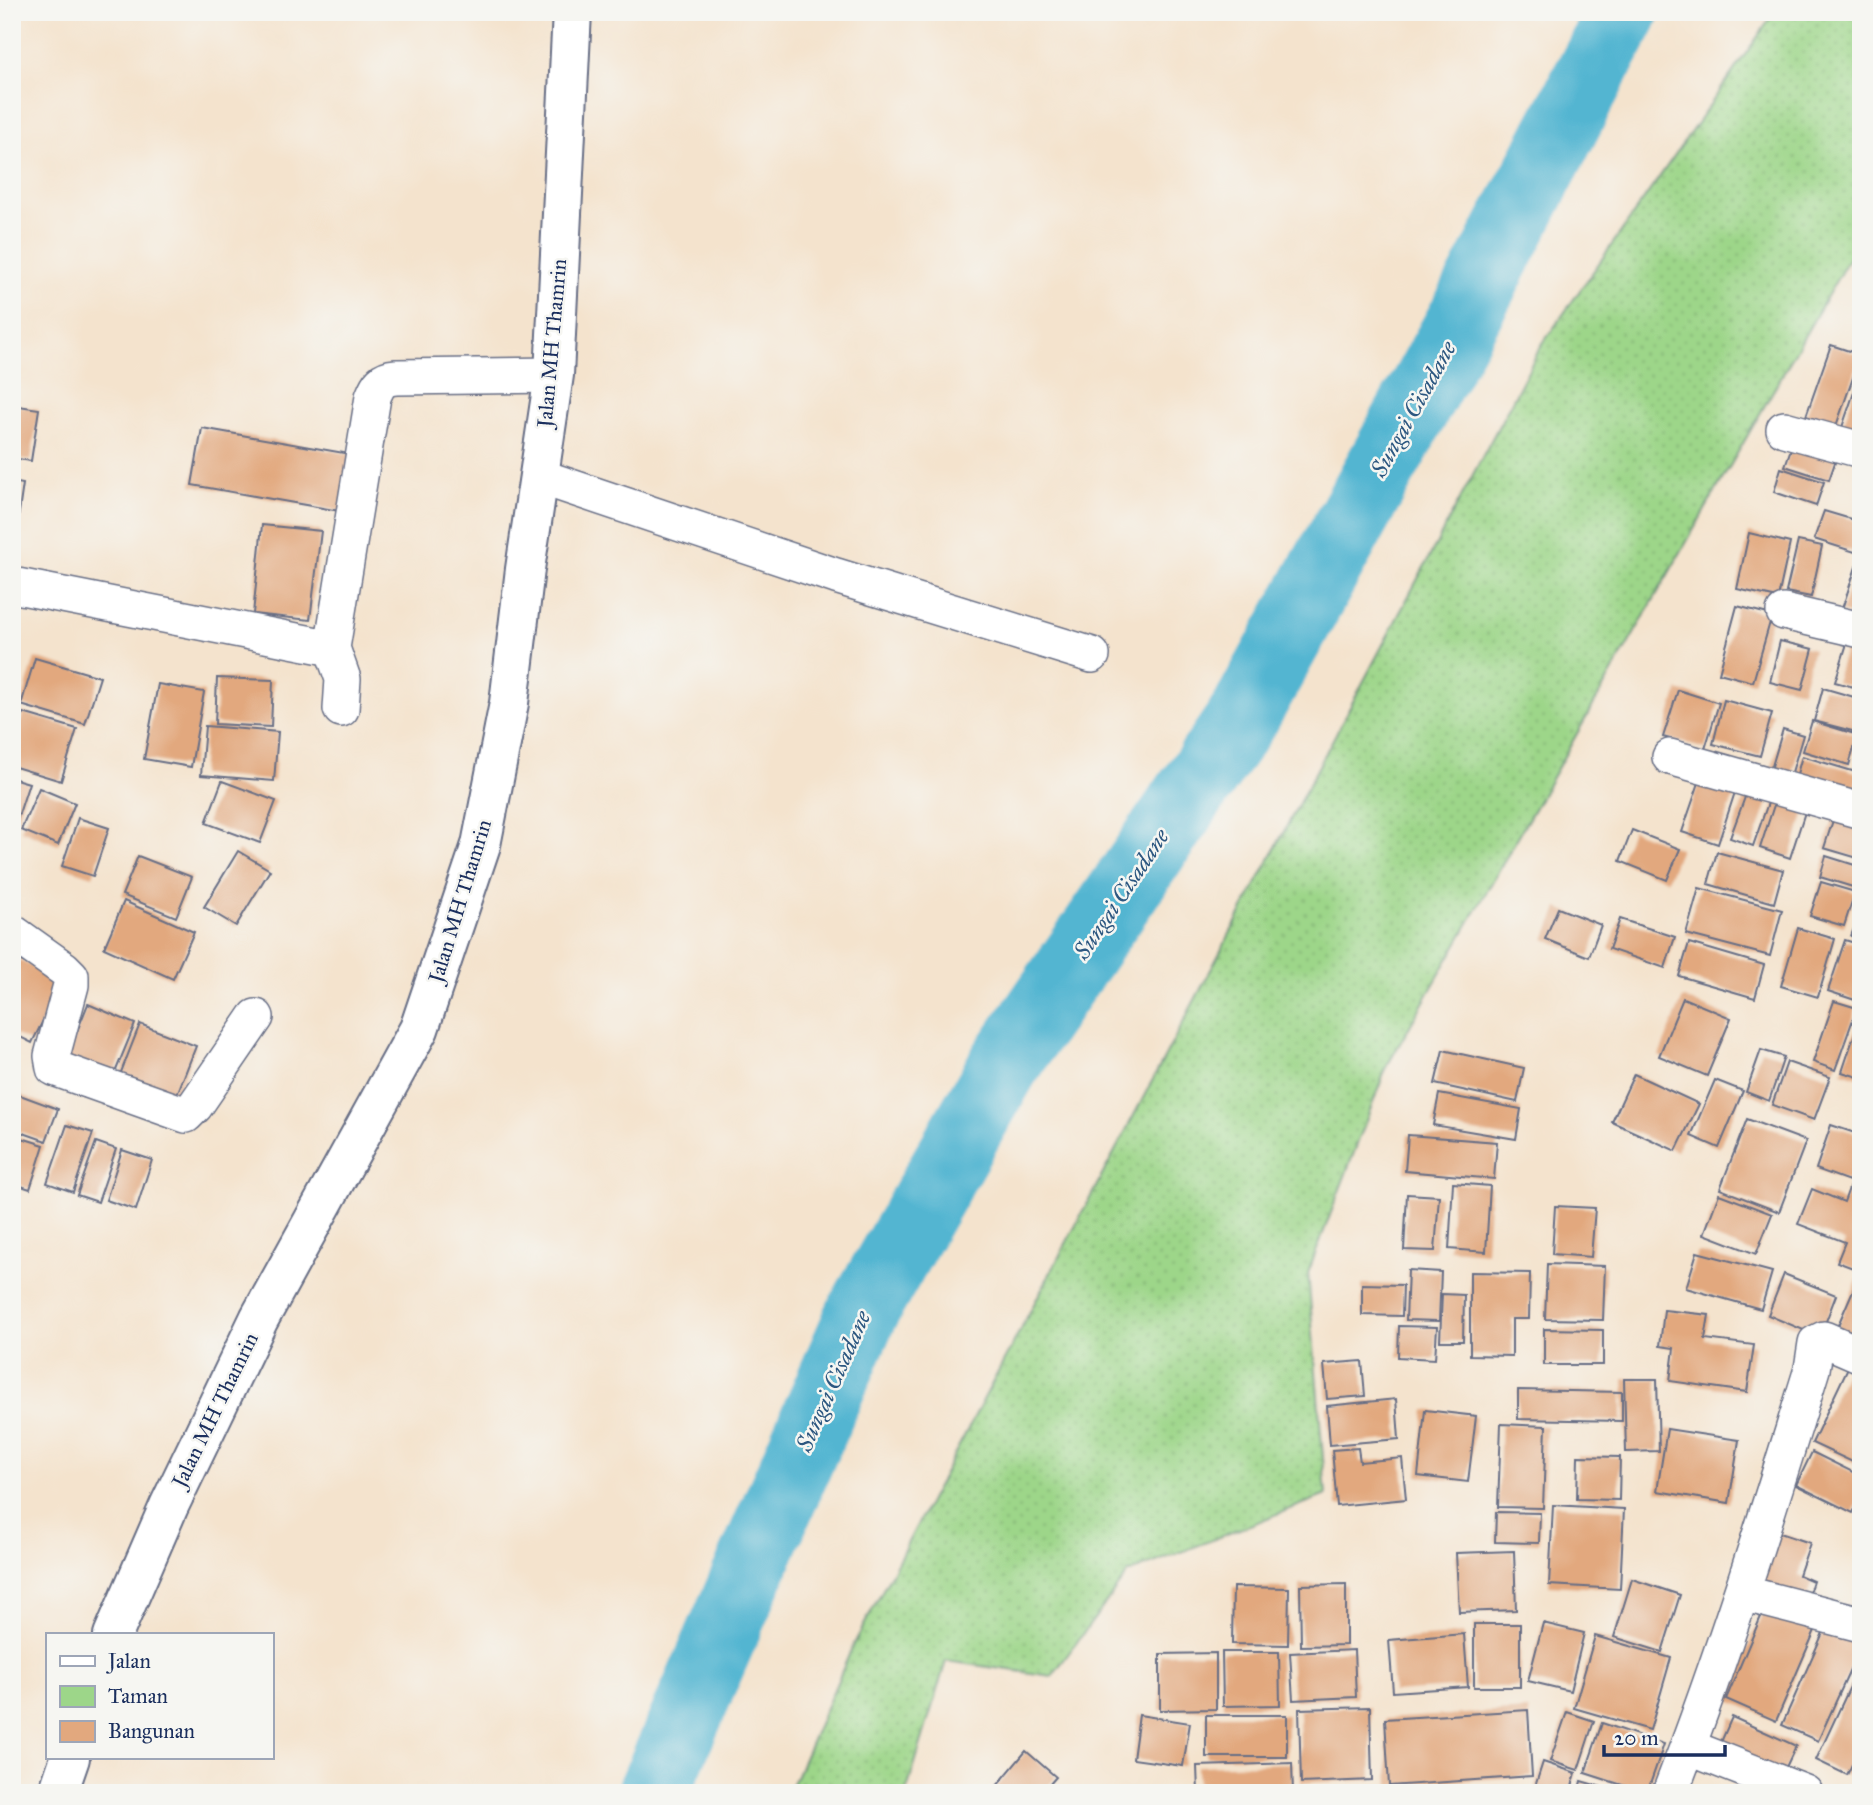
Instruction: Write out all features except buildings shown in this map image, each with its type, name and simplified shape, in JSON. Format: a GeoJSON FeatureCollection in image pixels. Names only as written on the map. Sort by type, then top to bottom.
{"type":"FeatureCollection","features":[{"type":"Feature","properties":{"kind":"street","name":"Jalan MH Thamrin"},"geometry":{"type":"LineString","coordinates":[[114,1633],[169,1506],[259,1319],[419,1029],[481,845],[509,703],[538,476],[554,375],[572,12]]}},
{"type":"Feature","properties":{"kind":"street"},"geometry":{"type":"LineString","coordinates":[[341,709],[343,679],[332,648],[377,385],[385,378],[396,377],[554,375]]}},
{"type":"Feature","properties":{"kind":"street"},"geometry":{"type":"LineString","coordinates":[[1784,429],[1861,450]]}},
{"type":"Feature","properties":{"kind":"street"},"geometry":{"type":"LineString","coordinates":[[538,476],[836,576],[1092,655]]}},
{"type":"Feature","properties":{"kind":"street"},"geometry":{"type":"LineString","coordinates":[[12,585],[332,648]]}},
{"type":"Feature","properties":{"kind":"street"},"geometry":{"type":"LineString","coordinates":[[1784,612],[1861,630]]}},
{"type":"Feature","properties":{"kind":"street"},"geometry":{"type":"LineString","coordinates":[[1670,757],[1861,811]]}},
{"type":"Feature","properties":{"kind":"street"},"geometry":{"type":"LineString","coordinates":[[12,932],[71,976],[52,1056],[54,1068],[186,1115],[256,1017]]}},
{"type":"Feature","properties":{"kind":"street"},"geometry":{"type":"LineString","coordinates":[[1670,1793],[1742,1593],[1812,1369],[1816,1343],[1824,1339],[1861,1355]]}},
{"type":"Feature","properties":{"kind":"street"},"geometry":{"type":"LineString","coordinates":[[1742,1593],[1861,1625]]}},
{"type":"Feature","properties":{"kind":"street"},"geometry":{"type":"LineString","coordinates":[[1688,1747],[1805,1793]]}},
{"type":"Feature","properties":{"kind":"street"},"geometry":{"type":"LineString","coordinates":[[58,1793],[70,1759]]}},
{"type":"Feature","properties":{"kind":"green space"},"geometry":{"type":"Polygon","coordinates":[[[1775,12],[1861,12],[1861,237],[1387,1066],[1308,1273],[1326,1495],[1128,1573],[1052,1676],[946,1661],[906,1793],[789,1793],[852,1648],[1541,346],[1775,12]]]}},
{"type":"Feature","properties":{"kind":"waterway","name":"Sungai Cisadane"},"geometry":{"type":"LineString","coordinates":[[653,1793],[862,1313],[1004,1065],[1245,714],[1467,312],[1623,12]]}}]}
